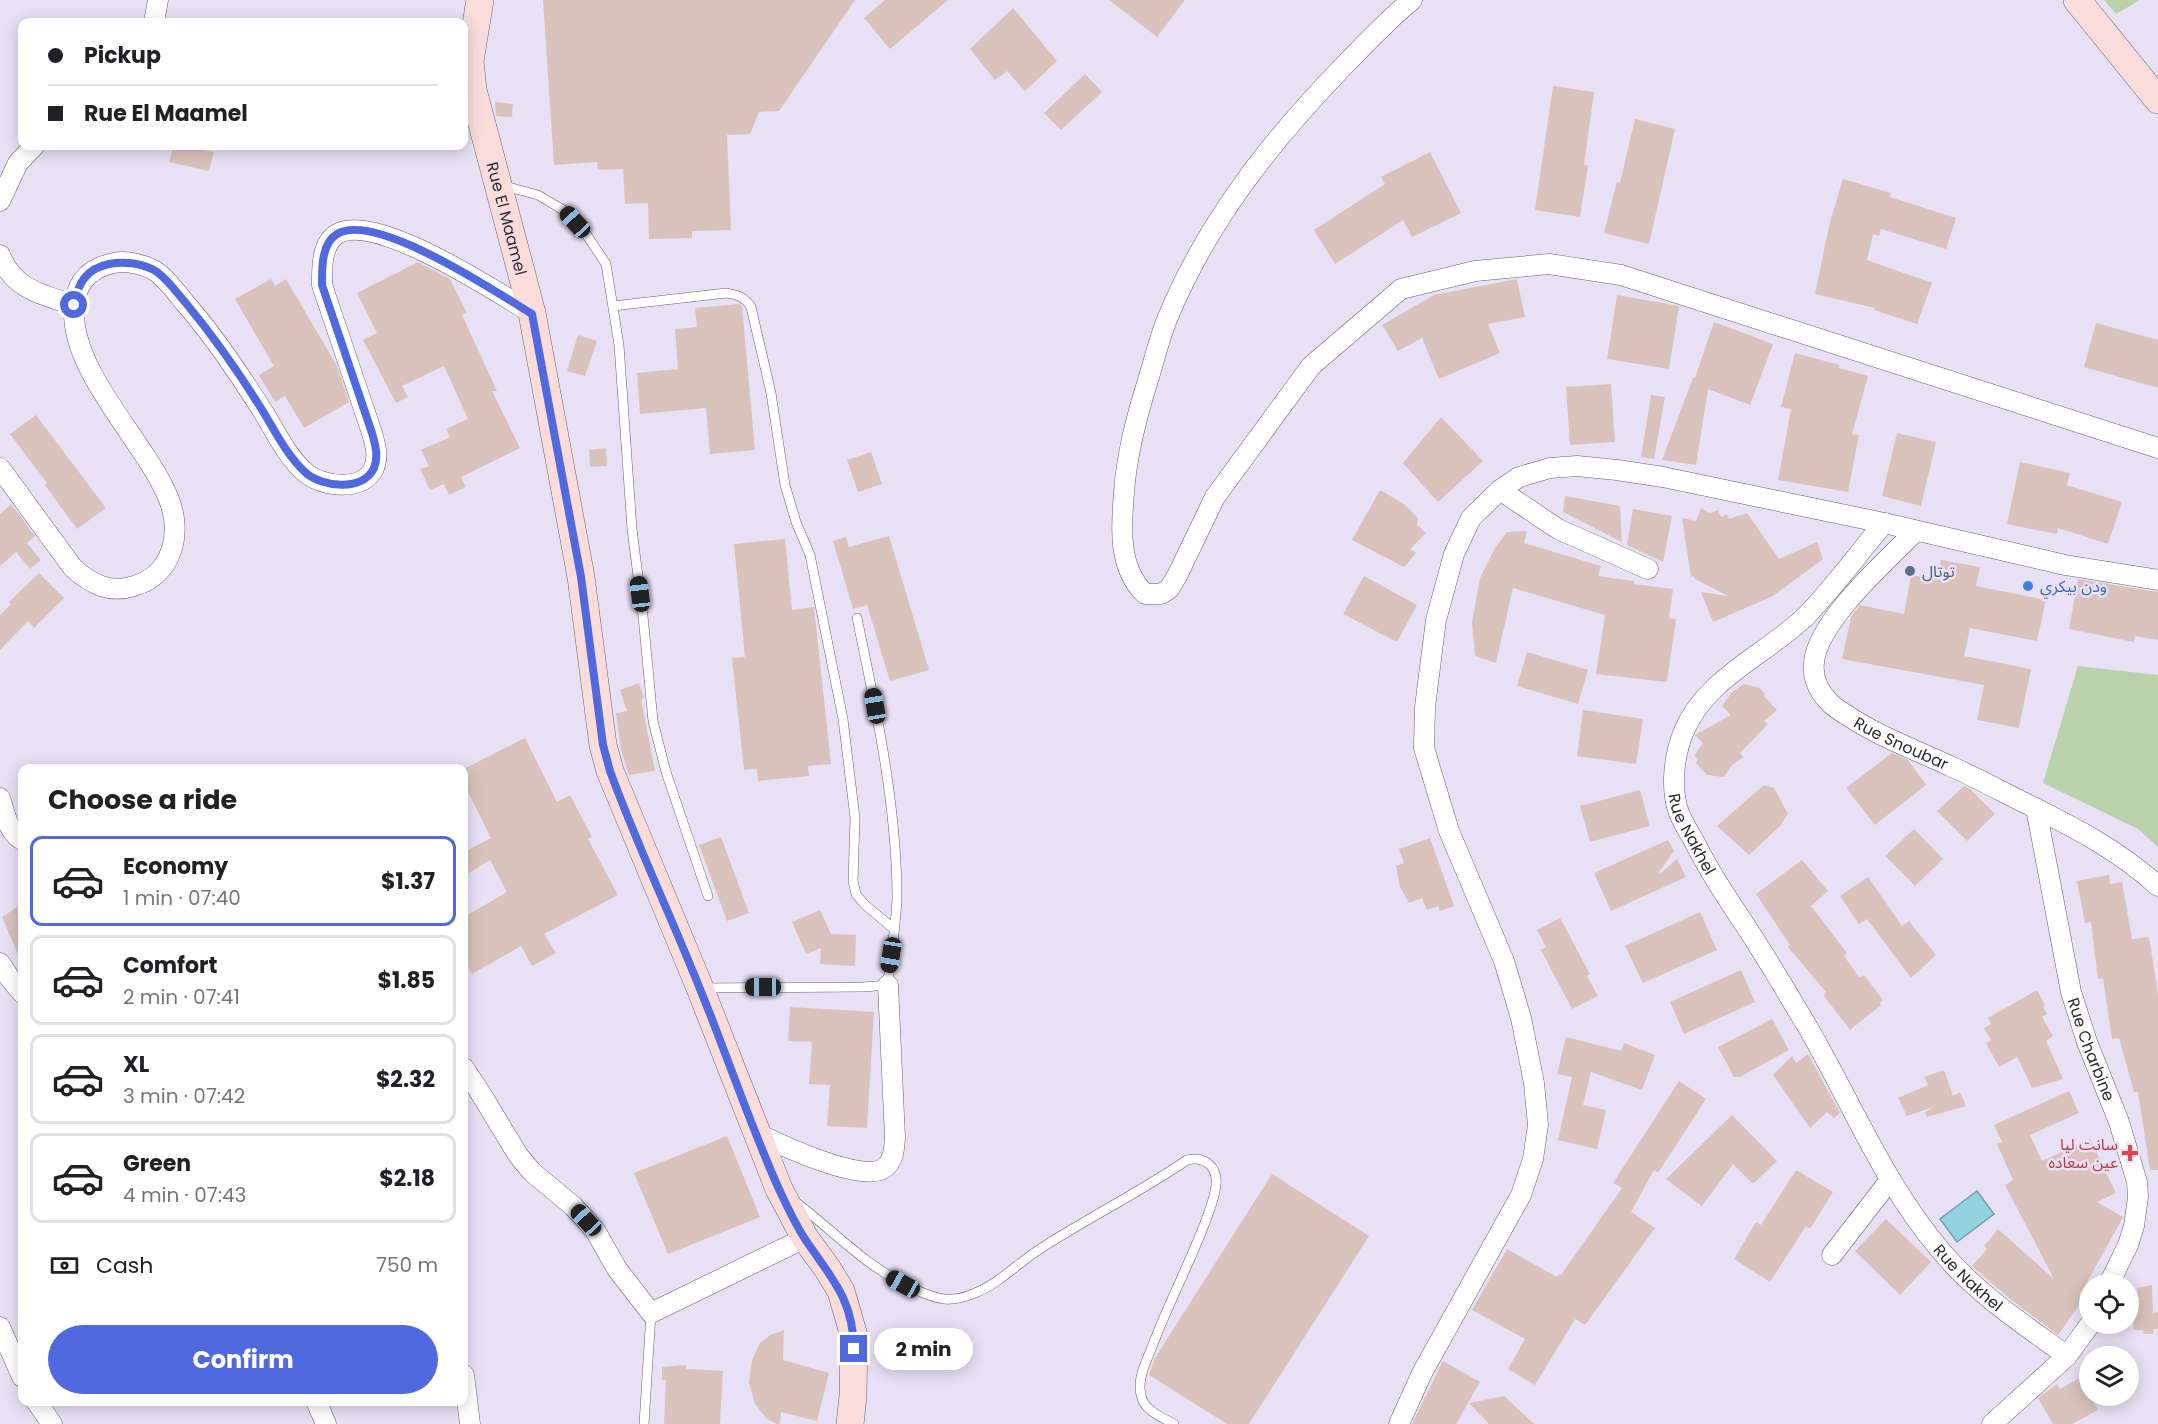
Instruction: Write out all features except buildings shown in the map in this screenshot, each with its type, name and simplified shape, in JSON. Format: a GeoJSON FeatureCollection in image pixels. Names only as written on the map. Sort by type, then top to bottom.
{"type":"FeatureCollection","features":[{"type":"Feature","properties":{"kind":"street"},"geometry":{"type":"LineString","coordinates":[[155,18],[158,0]]}},
{"type":"Feature","properties":{"kind":"street","name":"Rue El Maamel"},"geometry":{"type":"LineString","coordinates":[[480,0],[470,61],[473,90],[532,314],[581,577],[603,745],[616,787],[700,988],[778,1189],[805,1238],[841,1291],[854,1336],[850,1424]]}},
{"type":"Feature","properties":{"kind":"street"},"geometry":{"type":"LineString","coordinates":[[1412,0],[1388,20],[1316,95],[1257,163],[1219,218],[1167,318],[1130,445],[1123,502],[1122,536],[1128,571],[1134,584],[1145,594],[1161,594],[1169,589],[1215,497],[1311,366],[1401,289],[1475,271],[1549,264],[1621,274],[2158,448]]}},
{"type":"Feature","properties":{"kind":"street"},"geometry":{"type":"LineString","coordinates":[[2077,0],[2158,100]]}},
{"type":"Feature","properties":{"kind":"street"},"geometry":{"type":"LineString","coordinates":[[0,201],[18,163],[30,150]]}},
{"type":"Feature","properties":{"kind":"street"},"geometry":{"type":"LineString","coordinates":[[0,468],[73,568],[87,580],[106,588],[124,590],[143,584],[158,574],[170,557],[175,521],[168,497],[87,362],[78,340],[74,322],[77,288],[87,274],[101,266],[118,262],[137,264],[156,271],[218,343],[291,455],[306,474],[329,484],[350,484],[364,480],[374,468],[377,452],[322,285],[322,261],[327,245],[335,235],[347,230],[359,230],[379,232],[399,239],[532,314]]}},
{"type":"Feature","properties":{"kind":"street"},"geometry":{"type":"LineString","coordinates":[[0,255],[6,269],[19,283],[34,292],[74,305]]}},
{"type":"Feature","properties":{"kind":"street"},"geometry":{"type":"LineString","coordinates":[[1399,1424],[1422,1373],[1521,1196],[1533,1159],[1538,1125],[1534,1083],[1521,1018],[1504,961],[1449,831],[1424,748],[1423,728],[1436,620],[1454,554],[1471,518],[1500,490],[1519,477],[1550,468],[1577,466],[1663,477],[1884,523],[2066,565],[2158,580]]}},
{"type":"Feature","properties":{"kind":"street"},"geometry":{"type":"LineString","coordinates":[[1500,490],[1558,529],[1648,569]]}},
{"type":"Feature","properties":{"kind":"street","name":"Rue Nakhel"},"geometry":{"type":"LineString","coordinates":[[1884,523],[1805,616],[1722,682],[1696,707],[1683,732],[1673,790],[1679,814],[1711,874],[1751,934],[1808,1028],[1890,1180],[1941,1252],[1969,1281],[2003,1310],[2067,1356]]}},
{"type":"Feature","properties":{"kind":"street","name":"Rue Snoubar"},"geometry":{"type":"LineString","coordinates":[[1916,531],[1857,592],[1824,632],[1814,661],[1814,674],[1819,690],[1831,704],[1866,728],[1951,766],[2093,838],[2123,856],[2158,886]]}},
{"type":"Feature","properties":{"kind":"street"},"geometry":{"type":"LineString","coordinates":[[0,798],[10,829],[18,838]]}},
{"type":"Feature","properties":{"kind":"street","name":"Rue Charbine"},"geometry":{"type":"LineString","coordinates":[[2036,808],[2071,992],[2087,1042],[2119,1122],[2137,1182],[2138,1197],[2134,1226],[2128,1245],[2114,1274]]}},
{"type":"Feature","properties":{"kind":"street"},"geometry":{"type":"LineString","coordinates":[[0,963],[18,988]]}},
{"type":"Feature","properties":{"kind":"street"},"geometry":{"type":"LineString","coordinates":[[756,1133],[791,1150],[844,1167],[878,1172],[886,1167],[894,1153],[896,1138],[888,985]]}},
{"type":"Feature","properties":{"kind":"street"},"geometry":{"type":"LineString","coordinates":[[468,1074],[518,1155],[532,1172],[573,1206],[586,1220],[596,1232],[617,1269],[651,1313],[805,1238]]}},
{"type":"Feature","properties":{"kind":"street"},"geometry":{"type":"LineString","coordinates":[[1832,1255],[1890,1180]]}},
{"type":"Feature","properties":{"kind":"street"},"geometry":{"type":"LineString","coordinates":[[0,1327],[18,1368]]}},
{"type":"Feature","properties":{"kind":"street"},"geometry":{"type":"LineString","coordinates":[[1992,1424],[2067,1356],[2083,1334]]}},
{"type":"Feature","properties":{"kind":"street"},"geometry":{"type":"LineString","coordinates":[[39,1406],[52,1424]]}},
{"type":"Feature","properties":{"kind":"street"},"geometry":{"type":"LineString","coordinates":[[318,1406],[326,1424]]}},
{"type":"Feature","properties":{"kind":"street"},"geometry":{"type":"LineString","coordinates":[[468,1406],[470,1424]]}},
{"type":"Feature","properties":{"kind":"lane"},"geometry":{"type":"LineString","coordinates":[[499,184],[538,195],[565,211],[586,234],[606,264],[619,345],[632,529],[653,722],[666,772],[708,896]]}},
{"type":"Feature","properties":{"kind":"lane"},"geometry":{"type":"LineString","coordinates":[[613,306],[726,293],[738,295],[747,300],[751,307],[771,393],[785,485],[796,522],[810,555],[843,719],[855,818],[853,881],[856,894],[864,904],[894,928]]}},
{"type":"Feature","properties":{"kind":"lane"},"geometry":{"type":"LineString","coordinates":[[700,988],[888,985],[897,895],[886,760],[857,618]]}},
{"type":"Feature","properties":{"kind":"lane"},"geometry":{"type":"LineString","coordinates":[[778,1189],[858,1256],[882,1272],[924,1293],[942,1299],[958,1298],[976,1293],[997,1281],[1040,1249],[1187,1160],[1196,1158],[1204,1160],[1215,1173],[1217,1183],[1214,1195],[1199,1240],[1155,1338],[1141,1377],[1140,1394],[1143,1402],[1148,1409],[1174,1424]]}},
{"type":"Feature","properties":{"kind":"lane"},"geometry":{"type":"LineString","coordinates":[[644,1424],[651,1313]]}},
{"type":"Feature","properties":{"kind":"green space"},"geometry":{"type":"Polygon","coordinates":[[[2104,0],[2140,0],[2116,14],[2104,0]]]}},
{"type":"Feature","properties":{"kind":"green space"},"geometry":{"type":"Polygon","coordinates":[[[2078,666],[2158,675],[2158,847],[2138,829],[2043,783],[2078,666]]]}},
{"type":"Feature","properties":{"kind":"water"},"geometry":{"type":"Polygon","coordinates":[[[1977,1191],[1994,1214],[1957,1242],[1940,1219],[1977,1191]]]}},
{"type":"Feature","properties":{"kind":"place","name":"توتال"},"geometry":{"type":"Point","coordinates":[1910,571]}},
{"type":"Feature","properties":{"kind":"place","name":"ودن بيكري"},"geometry":{"type":"Point","coordinates":[2028,586]}},
{"type":"Feature","properties":{"kind":"place","name":"سانت ليا عين سعاده"},"geometry":{"type":"Point","coordinates":[2130,1153]}},
{"type":"Feature","properties":{"kind":"route"},"geometry":{"type":"LineString","coordinates":[[74,305],[77,288],[87,274],[101,266],[118,262],[137,264],[156,271],[218,343],[291,455],[306,474],[329,484],[350,484],[364,480],[374,468],[377,452],[322,285],[322,261],[327,245],[335,235],[347,230],[359,230],[379,232],[399,239],[532,314],[581,577],[603,745],[610,771],[700,988],[778,1189],[805,1238],[841,1291],[854,1336],[854,1349]]}}]}
